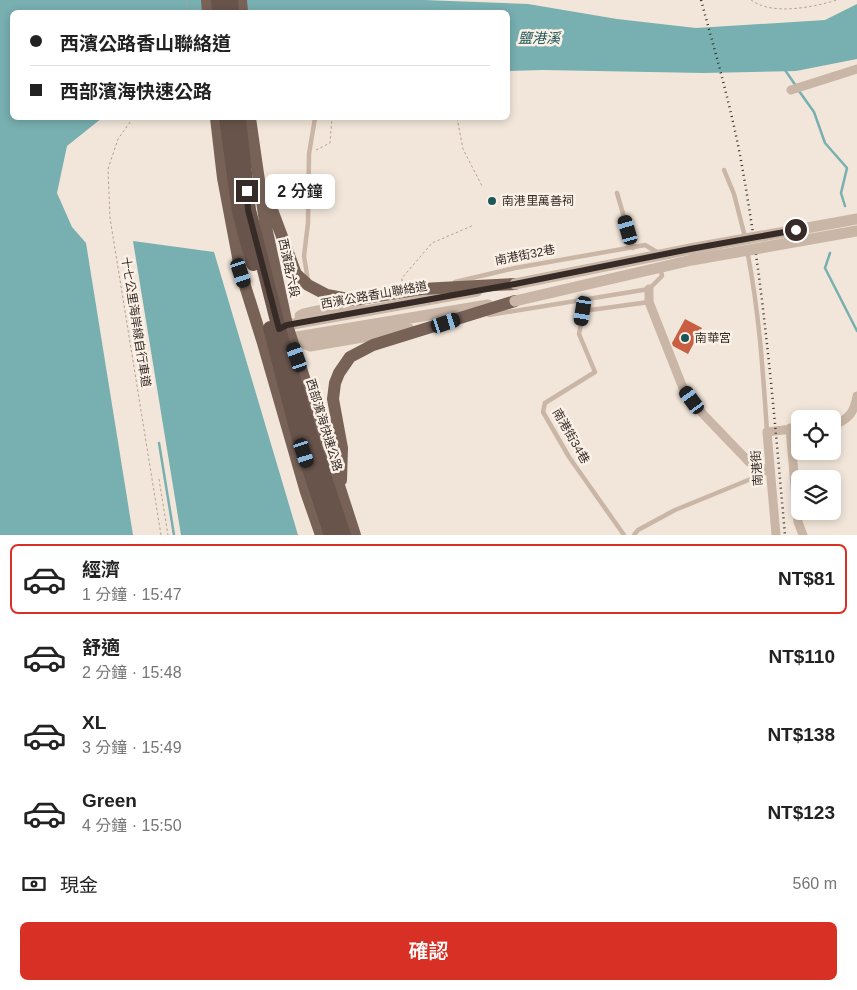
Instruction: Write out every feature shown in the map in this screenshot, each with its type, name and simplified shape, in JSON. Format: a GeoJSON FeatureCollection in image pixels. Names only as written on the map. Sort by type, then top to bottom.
{"type":"FeatureCollection","features":[{"type":"Feature","properties":{"kind":"highway","name":"西部濱海快速公路"},"geometry":{"type":"LineString","coordinates":[[226,120],[239,212],[279,328]]}},
{"type":"Feature","properties":{"kind":"highway","name":"西部濱海快速公路"},"geometry":{"type":"LineString","coordinates":[[239,120],[248,210],[279,328],[278,342],[298,436],[331,535]]}},
{"type":"Feature","properties":{"kind":"highway","name":"西部濱海快速公路"},"geometry":{"type":"LineString","coordinates":[[278,342],[344,535]]}},
{"type":"Feature","properties":{"kind":"main road"},"geometry":{"type":"LineString","coordinates":[[216,120],[223,178],[241,273],[278,342],[341,488],[355,535]]}},
{"type":"Feature","properties":{"kind":"main road","name":"西濱路六段"},"geometry":{"type":"LineString","coordinates":[[250,120],[279,328]]}},
{"type":"Feature","properties":{"kind":"main road"},"geometry":{"type":"LineString","coordinates":[[256,158],[271,210],[296,274],[308,285],[327,295],[353,300],[422,289],[515,284]]}},
{"type":"Feature","properties":{"kind":"main road"},"geometry":{"type":"LineString","coordinates":[[341,488],[342,448],[333,399],[335,383],[339,373],[350,357],[373,345],[515,301]]}},
{"type":"Feature","properties":{"kind":"main road"},"geometry":{"type":"LineString","coordinates":[[278,342],[306,492],[321,535]]}},
{"type":"Feature","properties":{"kind":"street"},"geometry":{"type":"LineString","coordinates":[[795,89],[857,69]]}},
{"type":"Feature","properties":{"kind":"street","name":"西濱公路香山聯絡道"},"geometry":{"type":"LineString","coordinates":[[279,328],[857,219]]}},
{"type":"Feature","properties":{"kind":"street"},"geometry":{"type":"LineString","coordinates":[[278,342],[515,301],[692,260],[857,231]]}},
{"type":"Feature","properties":{"kind":"street"},"geometry":{"type":"LineString","coordinates":[[279,328],[304,314],[422,289]]}},
{"type":"Feature","properties":{"kind":"street"},"geometry":{"type":"LineString","coordinates":[[649,289],[649,302],[669,348],[683,388],[702,413],[750,462],[769,471]]}},
{"type":"Feature","properties":{"kind":"street"},"geometry":{"type":"LineString","coordinates":[[278,342],[310,346],[446,323]]}},
{"type":"Feature","properties":{"kind":"street"},"geometry":{"type":"LineString","coordinates":[[841,422],[854,410],[857,396]]}},
{"type":"Feature","properties":{"kind":"street"},"geometry":{"type":"LineString","coordinates":[[790,428],[798,522],[803,535]]}},
{"type":"Feature","properties":{"kind":"street","name":"南港街"},"geometry":{"type":"LineString","coordinates":[[776,535],[767,432],[790,428]]}},
{"type":"Feature","properties":{"kind":"lane"},"geometry":{"type":"LineString","coordinates":[[308,285],[304,256],[308,223],[309,154],[316,120]]}},
{"type":"Feature","properties":{"kind":"lane"},"geometry":{"type":"LineString","coordinates":[[724,170],[734,194],[752,277],[763,369],[767,432]]}},
{"type":"Feature","properties":{"kind":"lane"},"geometry":{"type":"LineString","coordinates":[[617,193],[633,248]]}},
{"type":"Feature","properties":{"kind":"lane","name":"南港街32巷"},"geometry":{"type":"LineString","coordinates":[[422,289],[515,268],[645,245],[657,253],[662,276],[649,289]]}},
{"type":"Feature","properties":{"kind":"lane"},"geometry":{"type":"LineString","coordinates":[[446,323],[649,289]]}},
{"type":"Feature","properties":{"kind":"lane","name":"南港街34巷"},"geometry":{"type":"LineString","coordinates":[[624,535],[569,457],[543,412],[545,403],[595,372],[579,334],[583,311],[649,302]]}},
{"type":"Feature","properties":{"kind":"lane"},"geometry":{"type":"LineString","coordinates":[[634,535],[638,530],[675,510],[769,471]]}},
{"type":"Feature","properties":{"kind":"path"},"geometry":{"type":"LineString","coordinates":[[751,0],[766,8],[787,8],[815,6],[837,0]]}},
{"type":"Feature","properties":{"kind":"path","name":"十七公里海岸線自行車道"},"geometry":{"type":"LineString","coordinates":[[132,120],[118,139],[108,169],[110,218],[161,535]]}},
{"type":"Feature","properties":{"kind":"path"},"geometry":{"type":"LineString","coordinates":[[309,154],[330,143],[332,120]]}},
{"type":"Feature","properties":{"kind":"path"},"geometry":{"type":"LineString","coordinates":[[457,120],[463,149],[482,186]]}},
{"type":"Feature","properties":{"kind":"path"},"geometry":{"type":"LineString","coordinates":[[402,291],[402,278],[432,243],[474,225]]}},
{"type":"Feature","properties":{"kind":"path"},"geometry":{"type":"LineString","coordinates":[[159,479],[168,535]]}},
{"type":"Feature","properties":{"kind":"water","name":"鹽港溪"},"geometry":{"type":"Polygon","coordinates":[[[0,0],[424,0],[528,4],[617,19],[696,28],[825,20],[857,4],[857,59],[796,71],[703,73],[510,71],[510,10],[10,10],[10,120],[100,120],[67,146],[57,193],[72,227],[86,243],[133,535],[0,535],[0,0]]]}},
{"type":"Feature","properties":{"kind":"water"},"geometry":{"type":"Polygon","coordinates":[[[133,241],[214,252],[298,535],[181,535],[133,241]]]}},
{"type":"Feature","properties":{"kind":"building","name":"南華宮"},"geometry":{"type":"Polygon","coordinates":[[[685,319],[702,328],[688,354],[673,346],[672,343],[685,319]]]}},
{"type":"Feature","properties":{"kind":"waterway"},"geometry":{"type":"LineString","coordinates":[[785,70],[796,86]]}},
{"type":"Feature","properties":{"kind":"waterway"},"geometry":{"type":"LineString","coordinates":[[799,91],[814,112],[825,143],[847,168],[841,193],[845,206]]}},
{"type":"Feature","properties":{"kind":"waterway"},"geometry":{"type":"LineString","coordinates":[[830,253],[825,268],[857,331]]}},
{"type":"Feature","properties":{"kind":"waterway"},"geometry":{"type":"LineString","coordinates":[[159,443],[174,535]]}},
{"type":"Feature","properties":{"kind":"railway"},"geometry":{"type":"LineString","coordinates":[[701,0],[733,124],[750,212],[768,350],[785,535]]}},
{"type":"Feature","properties":{"kind":"place","name":"南港里萬善祠"},"geometry":{"type":"Point","coordinates":[492,201]}},
{"type":"Feature","properties":{"kind":"place","name":"南華宮"},"geometry":{"type":"Point","coordinates":[685,338]}},
{"type":"Feature","properties":{"kind":"route"},"geometry":{"type":"LineString","coordinates":[[247,191],[248,210],[279,329],[287,325],[515,284],[796,230]]}}]}
